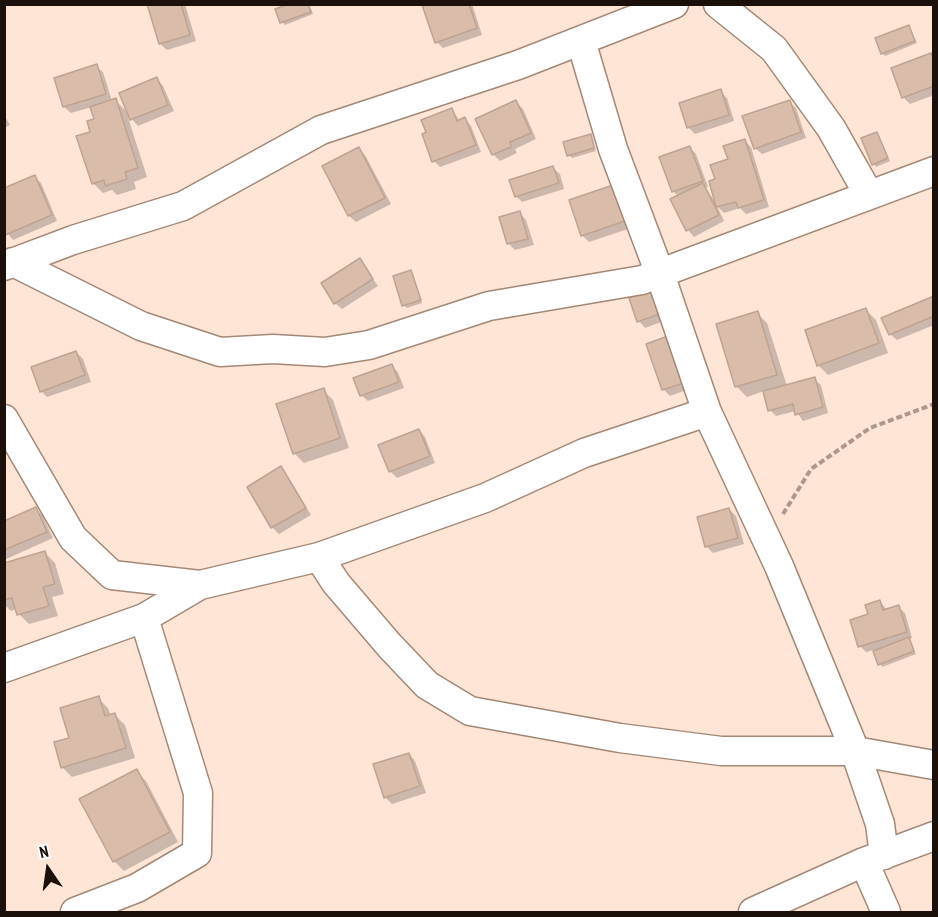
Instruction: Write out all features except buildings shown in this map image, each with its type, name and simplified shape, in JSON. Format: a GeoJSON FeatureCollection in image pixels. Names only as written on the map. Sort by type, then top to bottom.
{"type":"FeatureCollection","features":[{"type":"Feature","properties":{"kind":"street"},"geometry":{"type":"LineString","coordinates":[[9,264],[73,240],[183,206],[321,130],[518,65],[674,4]]}},
{"type":"Feature","properties":{"kind":"street"},"geometry":{"type":"LineString","coordinates":[[718,4],[774,49],[831,128],[869,195]]}},
{"type":"Feature","properties":{"kind":"street"},"geometry":{"type":"LineString","coordinates":[[581,41],[613,149],[660,274],[707,412],[766,540],[855,751],[880,824],[874,858],[886,912]]}},
{"type":"Feature","properties":{"kind":"street"},"geometry":{"type":"LineString","coordinates":[[9,264],[141,326],[220,352],[273,349],[325,352],[369,345],[489,306],[642,280],[933,171]]}},
{"type":"Feature","properties":{"kind":"street"},"geometry":{"type":"LineString","coordinates":[[4,668],[144,618],[200,585],[319,557],[485,498],[584,453],[707,412]]}},
{"type":"Feature","properties":{"kind":"street"},"geometry":{"type":"LineString","coordinates":[[4,419],[73,538],[112,575],[200,585]]}},
{"type":"Feature","properties":{"kind":"street"},"geometry":{"type":"LineString","coordinates":[[319,557],[336,583],[427,685],[470,711],[620,738],[721,751],[855,751],[933,765]]}},
{"type":"Feature","properties":{"kind":"street"},"geometry":{"type":"LineString","coordinates":[[75,912],[137,888],[197,853],[198,793],[144,618]]}},
{"type":"Feature","properties":{"kind":"street"},"geometry":{"type":"LineString","coordinates":[[753,912],[874,858],[933,836]]}},
{"type":"Feature","properties":{"kind":"path"},"geometry":{"type":"LineString","coordinates":[[766,540],[811,469],[870,428],[933,404]]}}]}
